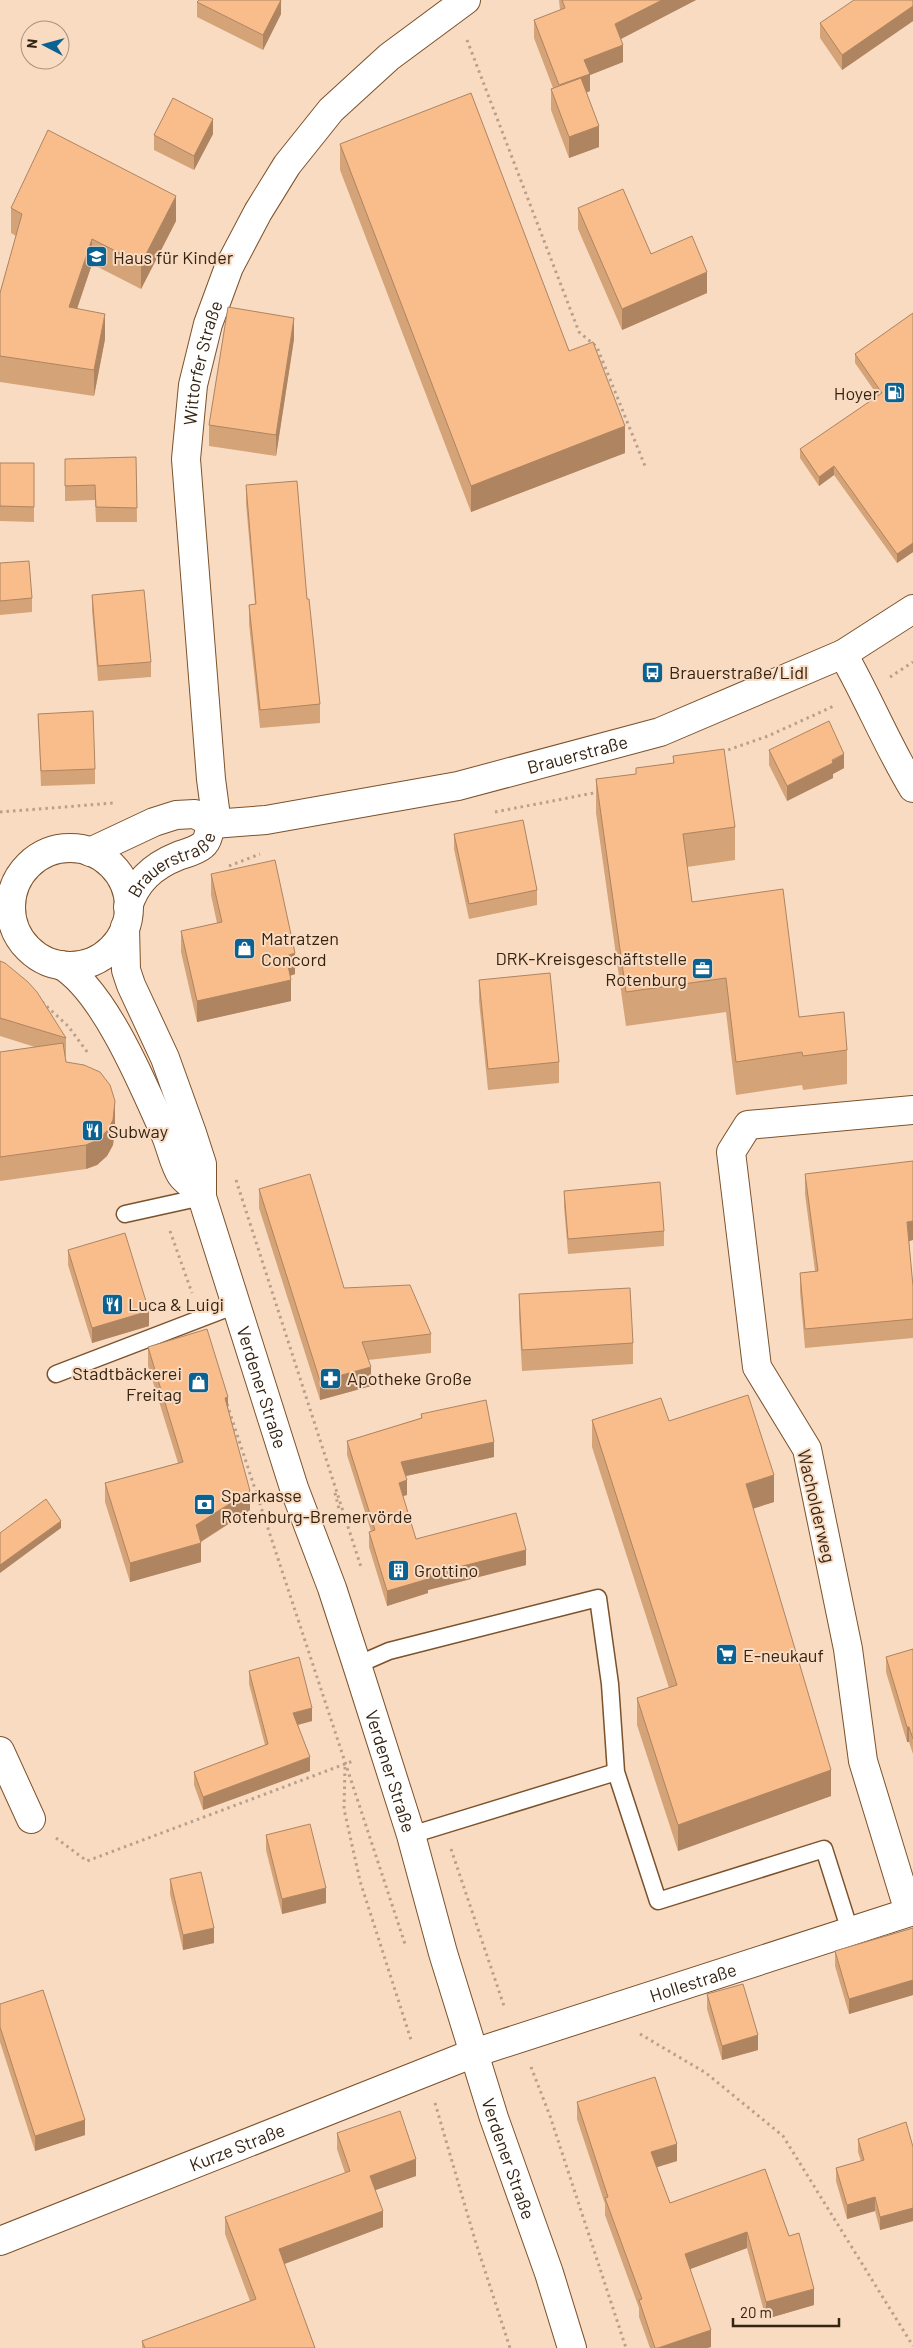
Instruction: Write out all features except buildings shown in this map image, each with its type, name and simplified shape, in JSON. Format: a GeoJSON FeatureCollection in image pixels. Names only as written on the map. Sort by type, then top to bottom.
{"type":"FeatureCollection","features":[{"type":"Feature","properties":{"kind":"main road","name":"Wittorfer Straße"},"geometry":{"type":"LineString","coordinates":[[217,824],[211,779],[186,460],[192,385],[208,324],[229,267],[258,212],[287,165],[331,110],[389,57],[460,4]]}},
{"type":"Feature","properties":{"kind":"main road","name":"Brauerstraße"},"geometry":{"type":"LineString","coordinates":[[90,852],[154,822],[176,815],[196,814],[211,823],[217,824],[266,820],[458,786],[660,732],[843,654],[913,609]]}},
{"type":"Feature","properties":{"kind":"main road"},"geometry":{"type":"LineString","coordinates":[[843,654],[864,692],[891,752],[913,788]]}},
{"type":"Feature","properties":{"kind":"main road","name":"Brauerstraße"},"geometry":{"type":"LineString","coordinates":[[126,917],[134,892],[147,874],[170,860],[202,847],[211,828],[217,824]]}},
{"type":"Feature","properties":{"kind":"main road"},"geometry":{"type":"LineString","coordinates":[[74,848],[90,852],[107,862],[118,874],[127,892],[126,917],[118,940],[100,958],[81,965],[61,965],[46,961],[33,953],[9,925],[12,893],[21,875],[31,863],[54,850],[74,848]]}},
{"type":"Feature","properties":{"kind":"main road"},"geometry":{"type":"LineString","coordinates":[[0,867],[31,863]]}},
{"type":"Feature","properties":{"kind":"main road","name":"Verdener Straße"},"geometry":{"type":"LineString","coordinates":[[126,917],[126,970],[164,1058],[192,1132],[202,1164],[202,1197]]}},
{"type":"Feature","properties":{"kind":"main road","name":"Verdener Straße"},"geometry":{"type":"LineString","coordinates":[[61,965],[84,984],[98,1002],[145,1089],[182,1176],[199,1190],[202,1197],[302,1510],[332,1588],[357,1665],[411,1835],[443,1953],[474,2053],[572,2348]]}},
{"type":"Feature","properties":{"kind":"main road","name":"Wacholderweg"},"geometry":{"type":"LineString","coordinates":[[911,1912],[863,1761],[848,1649],[807,1449],[757,1367],[731,1152],[748,1125],[913,1110]]}},
{"type":"Feature","properties":{"kind":"main road"},"geometry":{"type":"LineString","coordinates":[[0,1752],[31,1820]]}},
{"type":"Feature","properties":{"kind":"main road","name":"Hollestraße"},"geometry":{"type":"LineString","coordinates":[[474,2053],[601,2010],[911,1912]]}},
{"type":"Feature","properties":{"kind":"main road","name":"Kurze Straße"},"geometry":{"type":"LineString","coordinates":[[0,2241],[474,2053]]}},
{"type":"Feature","properties":{"kind":"lane"},"geometry":{"type":"LineString","coordinates":[[125,1214],[202,1197]]}},
{"type":"Feature","properties":{"kind":"lane"},"geometry":{"type":"LineString","coordinates":[[56,1374],[236,1305]]}},
{"type":"Feature","properties":{"kind":"lane"},"geometry":{"type":"LineString","coordinates":[[357,1665],[389,1651],[598,1598],[610,1684],[616,1772],[658,1901],[824,1849],[850,1931]]}},
{"type":"Feature","properties":{"kind":"lane"},"geometry":{"type":"LineString","coordinates":[[411,1835],[616,1772]]}},
{"type":"Feature","properties":{"kind":"path"},"geometry":{"type":"LineString","coordinates":[[460,4],[580,332],[597,347],[645,466]]}},
{"type":"Feature","properties":{"kind":"path"},"geometry":{"type":"LineString","coordinates":[[35,996],[68,1026],[91,1058]]}},
{"type":"Feature","properties":{"kind":"path"},"geometry":{"type":"LineString","coordinates":[[235,1176],[361,1568]]}},
{"type":"Feature","properties":{"kind":"path"},"geometry":{"type":"LineString","coordinates":[[161,1206],[201,1317]]}},
{"type":"Feature","properties":{"kind":"path"},"geometry":{"type":"LineString","coordinates":[[226,1402],[405,1945]]}},
{"type":"Feature","properties":{"kind":"path"},"geometry":{"type":"LineString","coordinates":[[31,1820],[87,1861],[345,1764]]}},
{"type":"Feature","properties":{"kind":"path"},"geometry":{"type":"LineString","coordinates":[[443,1825],[506,2012],[519,2038],[550,2116],[626,2348]]}},
{"type":"Feature","properties":{"kind":"path"},"geometry":{"type":"LineString","coordinates":[[601,2010],[706,2074],[783,2136],[913,2346]]}},
{"type":"Feature","properties":{"kind":"place","name":"Haus für Kinder"},"geometry":{"type":"Point","coordinates":[97,257]}},
{"type":"Feature","properties":{"kind":"place","name":"Hoyer"},"geometry":{"type":"Point","coordinates":[895,393]}},
{"type":"Feature","properties":{"kind":"place","name":"Brauerstraße/Lidl"},"geometry":{"type":"Point","coordinates":[653,672]}},
{"type":"Feature","properties":{"kind":"place","name":"Matratzen Concord"},"geometry":{"type":"Point","coordinates":[245,948]}},
{"type":"Feature","properties":{"kind":"place","name":"DRK-Kreisgeschäftstelle Rotenburg"},"geometry":{"type":"Point","coordinates":[703,968]}},
{"type":"Feature","properties":{"kind":"place","name":"Subway"},"geometry":{"type":"Point","coordinates":[92,1131]}},
{"type":"Feature","properties":{"kind":"place","name":"Luca & Luigi"},"geometry":{"type":"Point","coordinates":[112,1304]}},
{"type":"Feature","properties":{"kind":"place","name":"Apotheke Große"},"geometry":{"type":"Point","coordinates":[331,1378]}},
{"type":"Feature","properties":{"kind":"place","name":"Stadtbäckerei Freitag"},"geometry":{"type":"Point","coordinates":[198,1383]}},
{"type":"Feature","properties":{"kind":"place","name":"Sparkasse Rotenburg-Bremervörde"},"geometry":{"type":"Point","coordinates":[205,1505]}},
{"type":"Feature","properties":{"kind":"place","name":"Grottino"},"geometry":{"type":"Point","coordinates":[398,1570]}},
{"type":"Feature","properties":{"kind":"place","name":"E-neukauf"},"geometry":{"type":"Point","coordinates":[727,1655]}}]}
